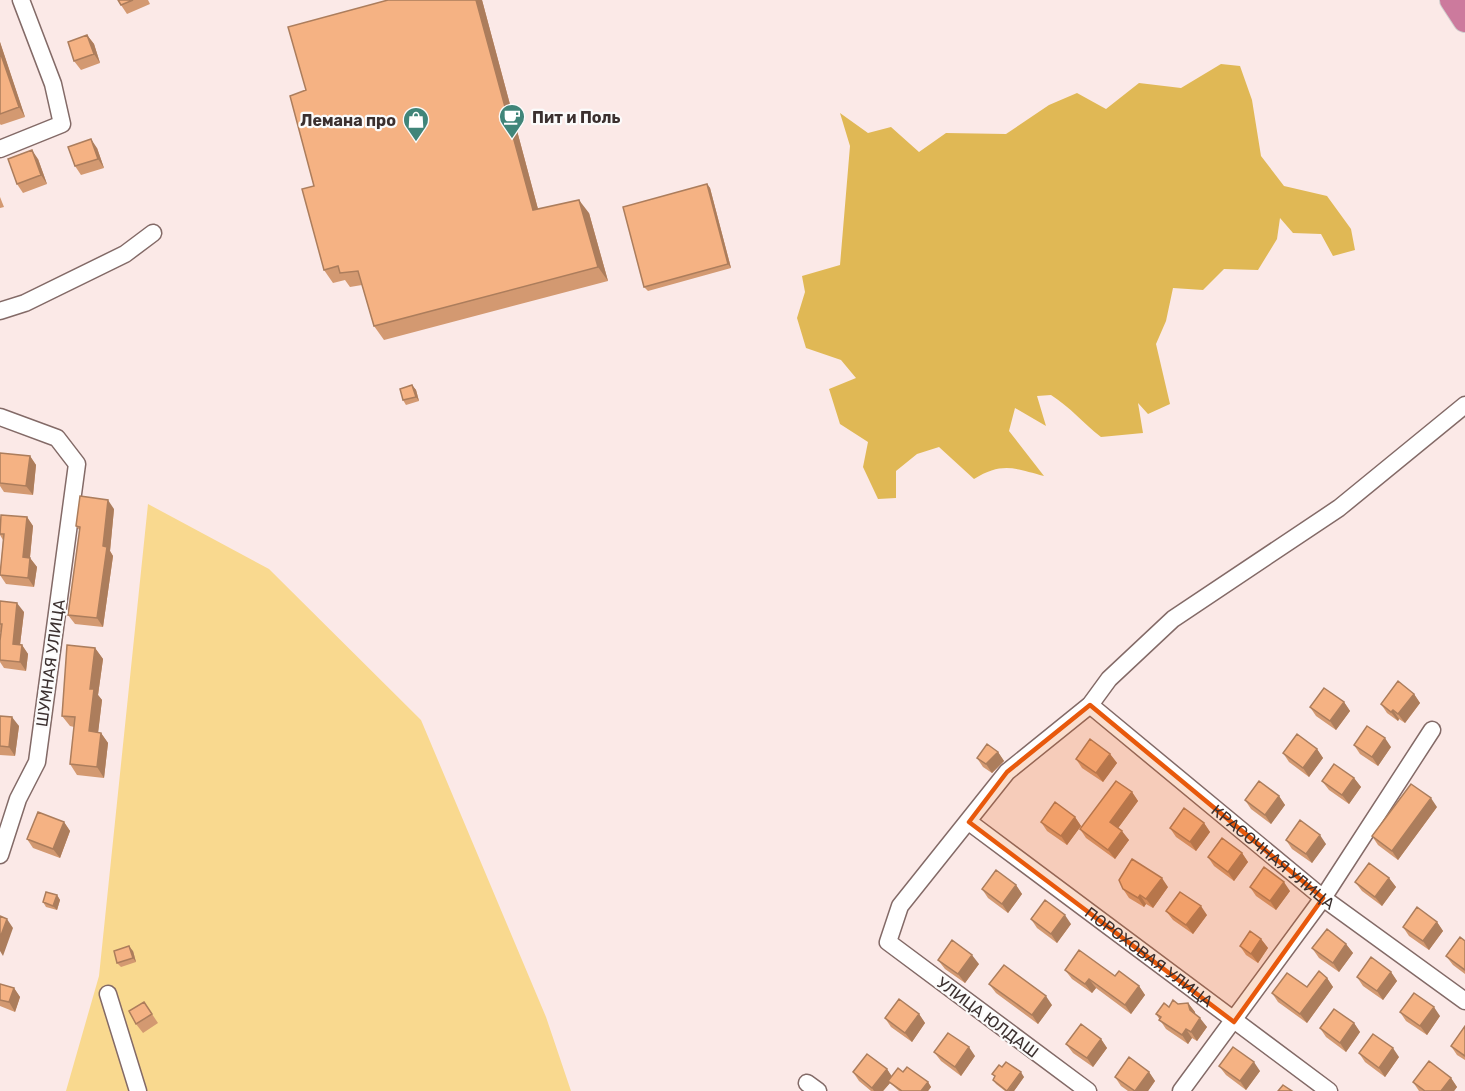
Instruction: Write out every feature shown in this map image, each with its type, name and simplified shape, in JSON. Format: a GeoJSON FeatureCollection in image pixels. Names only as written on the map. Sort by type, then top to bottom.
{"type":"FeatureCollection","features":[{"type":"Feature","properties":{"kind":"highway"},"geometry":{"type":"LineString","coordinates":[[1452,0],[1465,20]]}},
{"type":"Feature","properties":{"kind":"street"},"geometry":{"type":"LineString","coordinates":[[0,149],[62,124],[53,84],[21,0]]}},
{"type":"Feature","properties":{"kind":"street"},"geometry":{"type":"LineString","coordinates":[[0,311],[25,303],[126,254],[153,233]]}},
{"type":"Feature","properties":{"kind":"street"},"geometry":{"type":"LineString","coordinates":[[969,822],[1007,772],[1090,705],[1109,679],[1173,619],[1339,508],[1465,405]]}},
{"type":"Feature","properties":{"kind":"street","name":"ШУМНАЯ УЛИЦА"},"geometry":{"type":"LineString","coordinates":[[0,417],[57,438],[77,464],[37,762],[18,799],[0,855]]}},
{"type":"Feature","properties":{"kind":"street","name":"КРАСОЧНАЯ УЛИЦА"},"geometry":{"type":"LineString","coordinates":[[1090,705],[1323,898],[1465,1000]]}},
{"type":"Feature","properties":{"kind":"street"},"geometry":{"type":"LineString","coordinates":[[1181,1091],[1323,898],[1432,730]]}},
{"type":"Feature","properties":{"kind":"street","name":"УЛИЦА ЮЛДАШ"},"geometry":{"type":"LineString","coordinates":[[969,822],[900,906],[888,942],[1088,1091]]}},
{"type":"Feature","properties":{"kind":"street","name":"ПОРОХОВАЯ УЛИЦА"},"geometry":{"type":"LineString","coordinates":[[969,822],[1329,1091]]}},
{"type":"Feature","properties":{"kind":"street"},"geometry":{"type":"LineString","coordinates":[[108,994],[138,1091]]}},
{"type":"Feature","properties":{"kind":"highlighted area"},"geometry":{"type":"Polygon","coordinates":[[[1090,705],[1323,898],[1234,1022],[969,822],[1007,772],[1090,705]]]}},
{"type":"Feature","properties":{"kind":"shaded area"},"geometry":{"type":"Polygon","coordinates":[[[1221,64],[1240,66],[1252,100],[1261,156],[1284,186],[1327,196],[1351,229],[1355,250],[1333,256],[1321,234],[1293,233],[1280,218],[1277,239],[1258,270],[1224,269],[1203,290],[1173,288],[1166,321],[1156,344],[1170,404],[1148,414],[1138,403],[1143,433],[1101,437],[1051,395],[1037,396],[1046,426],[1015,408],[1009,431],[1044,476],[1001,468],[974,479],[939,447],[917,454],[896,471],[896,498],[878,499],[863,467],[868,442],[840,424],[829,389],[856,378],[841,360],[806,348],[797,318],[805,292],[802,276],[840,265],[850,146],[840,113],[868,133],[891,127],[919,152],[946,133],[1006,134],[1049,105],[1077,93],[1106,109],[1139,83],[1181,88],[1221,64]]]}},
{"type":"Feature","properties":{"kind":"shaded area"},"geometry":{"type":"Polygon","coordinates":[[[148,504],[269,569],[421,720],[546,1017],[571,1091],[66,1091],[99,976],[148,504]]]}},
{"type":"Feature","properties":{"kind":"building"},"geometry":{"type":"Polygon","coordinates":[[[118,0],[133,0],[121,5],[118,0]]]}},
{"type":"Feature","properties":{"kind":"building"},"geometry":{"type":"Polygon","coordinates":[[[388,0],[476,0],[533,210],[579,200],[598,267],[374,326],[358,271],[340,273],[338,266],[324,270],[302,189],[314,186],[290,96],[306,90],[288,27],[388,0]]]}},
{"type":"Feature","properties":{"kind":"building"},"geometry":{"type":"Polygon","coordinates":[[[87,35],[94,54],[74,61],[68,42],[87,35]]]}},
{"type":"Feature","properties":{"kind":"building"},"geometry":{"type":"Polygon","coordinates":[[[0,52],[19,107],[0,114],[0,52]]]}},
{"type":"Feature","properties":{"kind":"building"},"geometry":{"type":"Polygon","coordinates":[[[91,139],[98,159],[75,166],[68,147],[91,139]]]}},
{"type":"Feature","properties":{"kind":"building"},"geometry":{"type":"Polygon","coordinates":[[[32,150],[41,175],[17,184],[8,159],[32,150]]]}},
{"type":"Feature","properties":{"kind":"building"},"geometry":{"type":"Polygon","coordinates":[[[707,184],[728,264],[644,287],[623,207],[707,184]]]}},
{"type":"Feature","properties":{"kind":"building"},"geometry":{"type":"Polygon","coordinates":[[[412,385],[416,397],[403,400],[400,389],[412,385]]]}},
{"type":"Feature","properties":{"kind":"building"},"geometry":{"type":"Polygon","coordinates":[[[0,453],[30,456],[26,486],[0,483],[0,453]]]}},
{"type":"Feature","properties":{"kind":"building"},"geometry":{"type":"Polygon","coordinates":[[[80,496],[108,500],[103,546],[107,547],[97,618],[68,615],[80,527],[76,526],[80,496]]]}},
{"type":"Feature","properties":{"kind":"building"},"geometry":{"type":"Polygon","coordinates":[[[1,515],[27,517],[23,557],[30,558],[28,578],[0,575],[4,534],[0,534],[1,515]]]}},
{"type":"Feature","properties":{"kind":"building"},"geometry":{"type":"Polygon","coordinates":[[[0,601],[17,603],[13,644],[22,645],[20,662],[0,660],[2,624],[0,624],[0,601]]]}},
{"type":"Feature","properties":{"kind":"building"},"geometry":{"type":"Polygon","coordinates":[[[67,645],[95,648],[90,689],[94,689],[89,731],[101,733],[97,767],[70,764],[75,717],[62,716],[67,645]]]}},
{"type":"Feature","properties":{"kind":"building"},"geometry":{"type":"Polygon","coordinates":[[[1398,681],[1414,694],[1398,714],[1393,710],[1391,712],[1381,704],[1398,681]]]}},
{"type":"Feature","properties":{"kind":"building"},"geometry":{"type":"Polygon","coordinates":[[[1324,688],[1344,702],[1330,721],[1310,707],[1324,688]]]}},
{"type":"Feature","properties":{"kind":"building"},"geometry":{"type":"Polygon","coordinates":[[[0,716],[12,717],[9,747],[0,746],[0,716]]]}},
{"type":"Feature","properties":{"kind":"building"},"geometry":{"type":"Polygon","coordinates":[[[1367,726],[1385,738],[1372,757],[1354,745],[1367,726]]]}},
{"type":"Feature","properties":{"kind":"building"},"geometry":{"type":"Polygon","coordinates":[[[1297,734],[1317,749],[1303,768],[1283,753],[1297,734]]]}},
{"type":"Feature","properties":{"kind":"building"},"geometry":{"type":"Polygon","coordinates":[[[1090,739],[1110,754],[1096,773],[1076,759],[1090,739]]]}},
{"type":"Feature","properties":{"kind":"building"},"geometry":{"type":"Polygon","coordinates":[[[987,744],[998,752],[986,764],[977,758],[987,744]]]}},
{"type":"Feature","properties":{"kind":"building"},"geometry":{"type":"Polygon","coordinates":[[[1334,764],[1354,778],[1342,795],[1322,781],[1334,764]]]}},
{"type":"Feature","properties":{"kind":"building"},"geometry":{"type":"Polygon","coordinates":[[[1116,781],[1132,792],[1110,822],[1122,831],[1108,850],[1080,829],[1116,781]]]}},
{"type":"Feature","properties":{"kind":"building"},"geometry":{"type":"Polygon","coordinates":[[[1259,781],[1279,796],[1265,815],[1245,800],[1259,781]]]}},
{"type":"Feature","properties":{"kind":"building"},"geometry":{"type":"Polygon","coordinates":[[[1411,784],[1431,798],[1392,851],[1372,836],[1411,784]]]}},
{"type":"Feature","properties":{"kind":"building"},"geometry":{"type":"Polygon","coordinates":[[[1055,802],[1075,817],[1061,836],[1041,822],[1055,802]]]}},
{"type":"Feature","properties":{"kind":"building"},"geometry":{"type":"Polygon","coordinates":[[[1184,808],[1204,823],[1190,842],[1170,828],[1184,808]]]}},
{"type":"Feature","properties":{"kind":"building"},"geometry":{"type":"Polygon","coordinates":[[[38,812],[64,822],[53,849],[27,839],[38,812]]]}},
{"type":"Feature","properties":{"kind":"building"},"geometry":{"type":"Polygon","coordinates":[[[1300,820],[1320,835],[1306,854],[1286,840],[1300,820]]]}},
{"type":"Feature","properties":{"kind":"building"},"geometry":{"type":"Polygon","coordinates":[[[1222,838],[1242,853],[1228,872],[1208,857],[1222,838]]]}},
{"type":"Feature","properties":{"kind":"building"},"geometry":{"type":"Polygon","coordinates":[[[1132,859],[1162,878],[1146,899],[1140,895],[1138,898],[1123,889],[1119,880],[1132,859]]]}},
{"type":"Feature","properties":{"kind":"building"},"geometry":{"type":"Polygon","coordinates":[[[1369,863],[1389,878],[1375,897],[1355,882],[1369,863]]]}},
{"type":"Feature","properties":{"kind":"building"},"geometry":{"type":"Polygon","coordinates":[[[1264,867],[1284,882],[1270,901],[1250,887],[1264,867]]]}},
{"type":"Feature","properties":{"kind":"building"},"geometry":{"type":"Polygon","coordinates":[[[996,870],[1016,885],[1002,904],[982,889],[996,870]]]}},
{"type":"Feature","properties":{"kind":"building"},"geometry":{"type":"Polygon","coordinates":[[[46,892],[57,895],[53,906],[43,902],[46,892]]]}},
{"type":"Feature","properties":{"kind":"building"},"geometry":{"type":"Polygon","coordinates":[[[1180,892],[1201,906],[1186,925],[1166,911],[1180,892]]]}},
{"type":"Feature","properties":{"kind":"building"},"geometry":{"type":"Polygon","coordinates":[[[1045,900],[1065,915],[1051,934],[1031,919],[1045,900]]]}},
{"type":"Feature","properties":{"kind":"building"},"geometry":{"type":"Polygon","coordinates":[[[1417,907],[1437,922],[1423,941],[1403,927],[1417,907]]]}},
{"type":"Feature","properties":{"kind":"building"},"geometry":{"type":"Polygon","coordinates":[[[0,916],[7,919],[0,938],[0,916]]]}},
{"type":"Feature","properties":{"kind":"building"},"geometry":{"type":"Polygon","coordinates":[[[1327,929],[1346,944],[1333,963],[1312,948],[1327,929]]]}},
{"type":"Feature","properties":{"kind":"building"},"geometry":{"type":"Polygon","coordinates":[[[1250,931],[1261,939],[1251,954],[1240,946],[1250,931]]]}},
{"type":"Feature","properties":{"kind":"building"},"geometry":{"type":"Polygon","coordinates":[[[1460,937],[1465,941],[1465,970],[1446,956],[1460,937]]]}},
{"type":"Feature","properties":{"kind":"building"},"geometry":{"type":"Polygon","coordinates":[[[952,940],[972,955],[958,974],[938,960],[952,940]]]}},
{"type":"Feature","properties":{"kind":"building"},"geometry":{"type":"Polygon","coordinates":[[[129,946],[133,958],[117,963],[114,951],[129,946]]]}},
{"type":"Feature","properties":{"kind":"building"},"geometry":{"type":"Polygon","coordinates":[[[1079,950],[1115,976],[1119,971],[1139,986],[1125,1005],[1089,979],[1085,984],[1065,970],[1079,950]]]}},
{"type":"Feature","properties":{"kind":"building"},"geometry":{"type":"Polygon","coordinates":[[[1371,957],[1391,972],[1377,991],[1357,977],[1371,957]]]}},
{"type":"Feature","properties":{"kind":"building"},"geometry":{"type":"Polygon","coordinates":[[[1004,965],[1046,996],[1032,1015],[989,984],[1004,965]]]}},
{"type":"Feature","properties":{"kind":"building"},"geometry":{"type":"Polygon","coordinates":[[[1319,971],[1327,978],[1300,1014],[1272,993],[1287,973],[1307,987],[1319,971]]]}},
{"type":"Feature","properties":{"kind":"building"},"geometry":{"type":"Polygon","coordinates":[[[0,984],[14,988],[9,1002],[0,1000],[0,984]]]}},
{"type":"Feature","properties":{"kind":"building"},"geometry":{"type":"Polygon","coordinates":[[[1414,993],[1434,1007],[1420,1026],[1400,1012],[1414,993]]]}},
{"type":"Feature","properties":{"kind":"building"},"geometry":{"type":"Polygon","coordinates":[[[899,999],[919,1014],[905,1033],[885,1018],[899,999]]]}},
{"type":"Feature","properties":{"kind":"building"},"geometry":{"type":"Polygon","coordinates":[[[1173,1000],[1178,1004],[1188,1003],[1190,1010],[1200,1018],[1191,1032],[1186,1029],[1182,1035],[1159,1020],[1161,1017],[1156,1014],[1164,1003],[1169,1007],[1173,1000]]]}},
{"type":"Feature","properties":{"kind":"building"},"geometry":{"type":"Polygon","coordinates":[[[144,1002],[152,1014],[136,1024],[129,1011],[144,1002]]]}},
{"type":"Feature","properties":{"kind":"building"},"geometry":{"type":"Polygon","coordinates":[[[1334,1009],[1354,1023],[1340,1043],[1320,1028],[1334,1009]]]}},
{"type":"Feature","properties":{"kind":"building"},"geometry":{"type":"Polygon","coordinates":[[[1081,1024],[1101,1039],[1087,1058],[1066,1044],[1081,1024]]]}},
{"type":"Feature","properties":{"kind":"building"},"geometry":{"type":"Polygon","coordinates":[[[1465,1026],[1465,1056],[1451,1046],[1465,1026]]]}},
{"type":"Feature","properties":{"kind":"building"},"geometry":{"type":"Polygon","coordinates":[[[948,1033],[969,1047],[955,1067],[934,1052],[948,1033]]]}},
{"type":"Feature","properties":{"kind":"building"},"geometry":{"type":"Polygon","coordinates":[[[1373,1034],[1393,1048],[1379,1068],[1359,1053],[1373,1034]]]}},
{"type":"Feature","properties":{"kind":"building"},"geometry":{"type":"Polygon","coordinates":[[[1233,1047],[1254,1062],[1240,1081],[1219,1066],[1233,1047]]]}},
{"type":"Feature","properties":{"kind":"building"},"geometry":{"type":"Polygon","coordinates":[[[867,1054],[887,1069],[872,1088],[853,1072],[867,1054]]]}},
{"type":"Feature","properties":{"kind":"building"},"geometry":{"type":"Polygon","coordinates":[[[1129,1057],[1149,1072],[1135,1091],[1115,1077],[1129,1057]]]}},
{"type":"Feature","properties":{"kind":"building"},"geometry":{"type":"Polygon","coordinates":[[[1429,1061],[1451,1078],[1441,1091],[1425,1091],[1413,1082],[1429,1061]]]}},
{"type":"Feature","properties":{"kind":"building"},"geometry":{"type":"Polygon","coordinates":[[[1006,1062],[1021,1072],[1007,1091],[993,1080],[995,1076],[992,1074],[999,1065],[1002,1067],[1006,1062]]]}},
{"type":"Feature","properties":{"kind":"building"},"geometry":{"type":"Polygon","coordinates":[[[907,1067],[928,1082],[921,1091],[902,1091],[888,1081],[898,1068],[903,1072],[907,1067]]]}},
{"type":"Feature","properties":{"kind":"building"},"geometry":{"type":"Polygon","coordinates":[[[1283,1085],[1292,1091],[1278,1091],[1283,1085]]]}},
{"type":"Feature","properties":{"kind":"place","name":"Пит и Поль"},"geometry":{"type":"Point","coordinates":[512,140]}},
{"type":"Feature","properties":{"kind":"place","name":"Лемана про"},"geometry":{"type":"Point","coordinates":[416,143]}}]}
